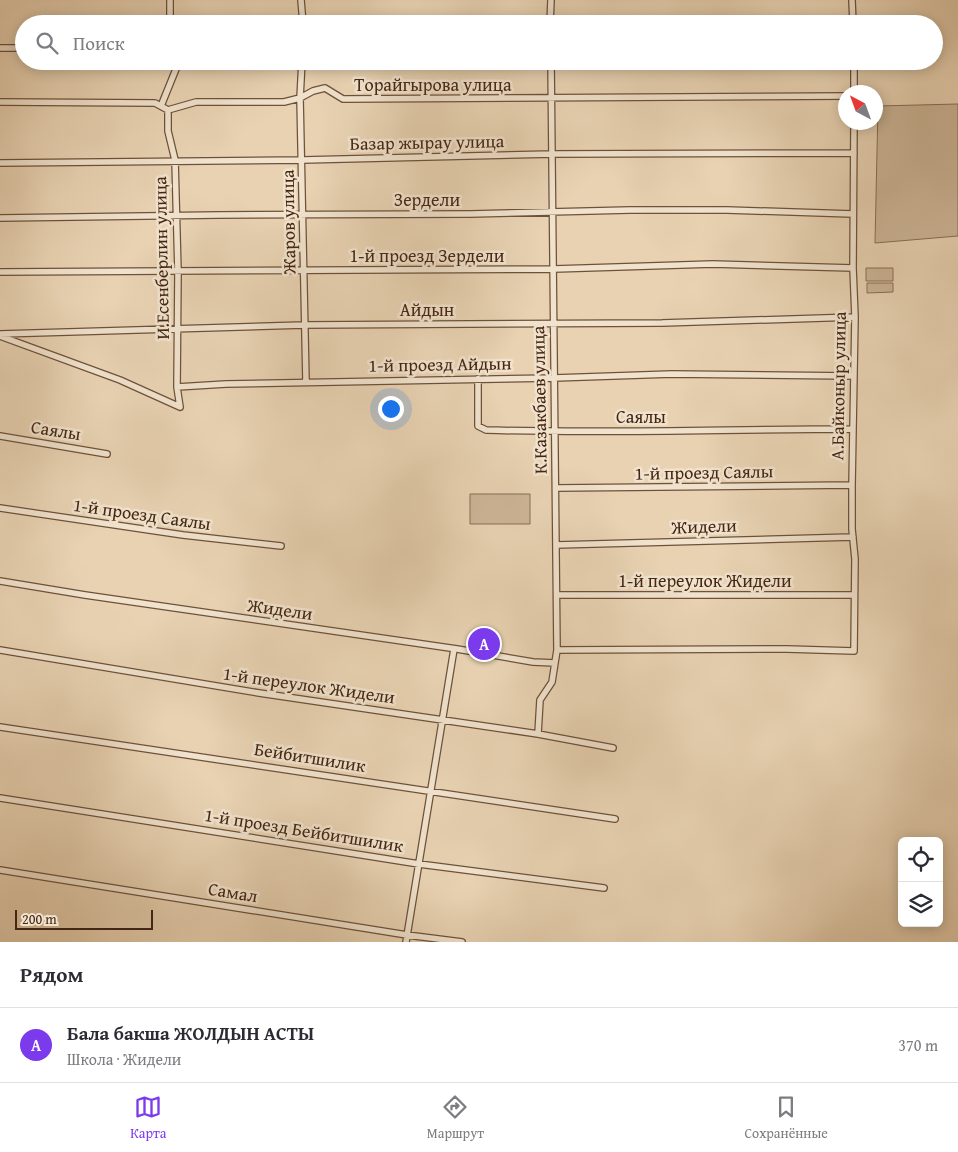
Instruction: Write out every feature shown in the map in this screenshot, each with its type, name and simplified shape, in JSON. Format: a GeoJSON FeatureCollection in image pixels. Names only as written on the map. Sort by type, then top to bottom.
{"type":"FeatureCollection","features":[{"type":"Feature","properties":{"kind":"street"},"geometry":{"type":"LineString","coordinates":[[170,0],[170,15]]}},
{"type":"Feature","properties":{"kind":"street"},"geometry":{"type":"LineString","coordinates":[[301,0],[302,15]]}},
{"type":"Feature","properties":{"kind":"street"},"geometry":{"type":"LineString","coordinates":[[550,15],[551,0]]}},
{"type":"Feature","properties":{"kind":"street"},"geometry":{"type":"LineString","coordinates":[[852,0],[853,15]]}},
{"type":"Feature","properties":{"kind":"street"},"geometry":{"type":"LineString","coordinates":[[0,48],[15,48]]}},
{"type":"Feature","properties":{"kind":"street"},"geometry":{"type":"LineString","coordinates":[[161,106],[176,70]]}},
{"type":"Feature","properties":{"kind":"street","name":"Жаров улица"},"geometry":{"type":"LineString","coordinates":[[302,70],[300,98],[303,160],[306,382]]}},
{"type":"Feature","properties":{"kind":"street","name":"К.Казакбаев улица"},"geometry":{"type":"LineString","coordinates":[[538,734],[540,700],[552,682],[557,650],[551,70]]}},
{"type":"Feature","properties":{"kind":"street"},"geometry":{"type":"LineString","coordinates":[[854,70],[854,85]]}},
{"type":"Feature","properties":{"kind":"street","name":"Торайгырова улица"},"geometry":{"type":"LineString","coordinates":[[168,110],[196,102],[284,102],[300,98],[324,88],[343,99],[838,96]]}},
{"type":"Feature","properties":{"kind":"street"},"geometry":{"type":"LineString","coordinates":[[0,102],[155,103],[168,110]]}},
{"type":"Feature","properties":{"kind":"street","name":"И.Есенберлин улица"},"geometry":{"type":"LineString","coordinates":[[0,335],[120,380],[180,408],[177,387],[178,272],[175,160],[168,131],[168,110]]}},
{"type":"Feature","properties":{"kind":"street","name":"А.Байконыр улица"},"geometry":{"type":"LineString","coordinates":[[557,650],[788,649],[854,651],[855,559],[852,485],[855,317],[853,268],[854,130]]}},
{"type":"Feature","properties":{"kind":"street","name":"Базар жырау улица"},"geometry":{"type":"LineString","coordinates":[[0,163],[303,160],[553,154],[854,153]]}},
{"type":"Feature","properties":{"kind":"street","name":"Зердели"},"geometry":{"type":"LineString","coordinates":[[0,218],[553,213],[630,210],[727,210],[854,214]]}},
{"type":"Feature","properties":{"kind":"street","name":"1-й проезд Зердели"},"geometry":{"type":"LineString","coordinates":[[0,272],[554,269],[713,264],[853,268]]}},
{"type":"Feature","properties":{"kind":"street","name":"Айдын"},"geometry":{"type":"LineString","coordinates":[[0,335],[304,325],[662,323],[855,317]]}},
{"type":"Feature","properties":{"kind":"street","name":"1-й проезд Айдын"},"geometry":{"type":"LineString","coordinates":[[177,387],[226,384],[672,374],[853,376]]}},
{"type":"Feature","properties":{"kind":"street","name":"Саялы"},"geometry":{"type":"LineString","coordinates":[[478,379],[478,426],[481,429],[556,432],[698,432],[777,428],[853,428]]}},
{"type":"Feature","properties":{"kind":"street","name":"Саялы"},"geometry":{"type":"LineString","coordinates":[[0,436],[107,454]]}},
{"type":"Feature","properties":{"kind":"street","name":"1-й проезд Саялы"},"geometry":{"type":"LineString","coordinates":[[556,488],[852,485]]}},
{"type":"Feature","properties":{"kind":"street","name":"1-й проезд Саялы"},"geometry":{"type":"LineString","coordinates":[[0,508],[164,532],[281,546]]}},
{"type":"Feature","properties":{"kind":"street","name":"Жидели"},"geometry":{"type":"LineString","coordinates":[[556,545],[853,537]]}},
{"type":"Feature","properties":{"kind":"street","name":"Жидели"},"geometry":{"type":"LineString","coordinates":[[0,580],[85,596],[533,662],[555,663]]}},
{"type":"Feature","properties":{"kind":"street","name":"1-й переулок Жидели"},"geometry":{"type":"LineString","coordinates":[[557,595],[854,595]]}},
{"type":"Feature","properties":{"kind":"street"},"geometry":{"type":"LineString","coordinates":[[406,942],[454,649]]}},
{"type":"Feature","properties":{"kind":"street","name":"1-й переулок Жидели"},"geometry":{"type":"LineString","coordinates":[[0,650],[259,693],[538,734],[613,748]]}},
{"type":"Feature","properties":{"kind":"street","name":"Бейбитшилик"},"geometry":{"type":"LineString","coordinates":[[0,727],[615,819]]}},
{"type":"Feature","properties":{"kind":"street","name":"1-й проезд Бейбитшилик"},"geometry":{"type":"LineString","coordinates":[[0,798],[419,864],[604,888]]}},
{"type":"Feature","properties":{"kind":"street","name":"Самал"},"geometry":{"type":"LineString","coordinates":[[0,870],[407,935],[462,942]]}},
{"type":"Feature","properties":{"kind":"shaded area"},"geometry":{"type":"Polygon","coordinates":[[[958,104],[958,236],[875,243],[877,130],[883,130],[883,106],[958,104]]]}},
{"type":"Feature","properties":{"kind":"shaded area"},"geometry":{"type":"Polygon","coordinates":[[[866,268],[893,268],[893,281],[866,281],[866,268]]]}},
{"type":"Feature","properties":{"kind":"shaded area"},"geometry":{"type":"Polygon","coordinates":[[[867,283],[893,283],[893,292],[867,293],[867,283]]]}},
{"type":"Feature","properties":{"kind":"shaded area"},"geometry":{"type":"Polygon","coordinates":[[[470,494],[530,494],[530,524],[470,524],[470,494]]]}},
{"type":"Feature","properties":{"kind":"place","name":"Бала бакша ЖОЛДЫН АСТЫ"},"geometry":{"type":"Point","coordinates":[484,644]}}]}
